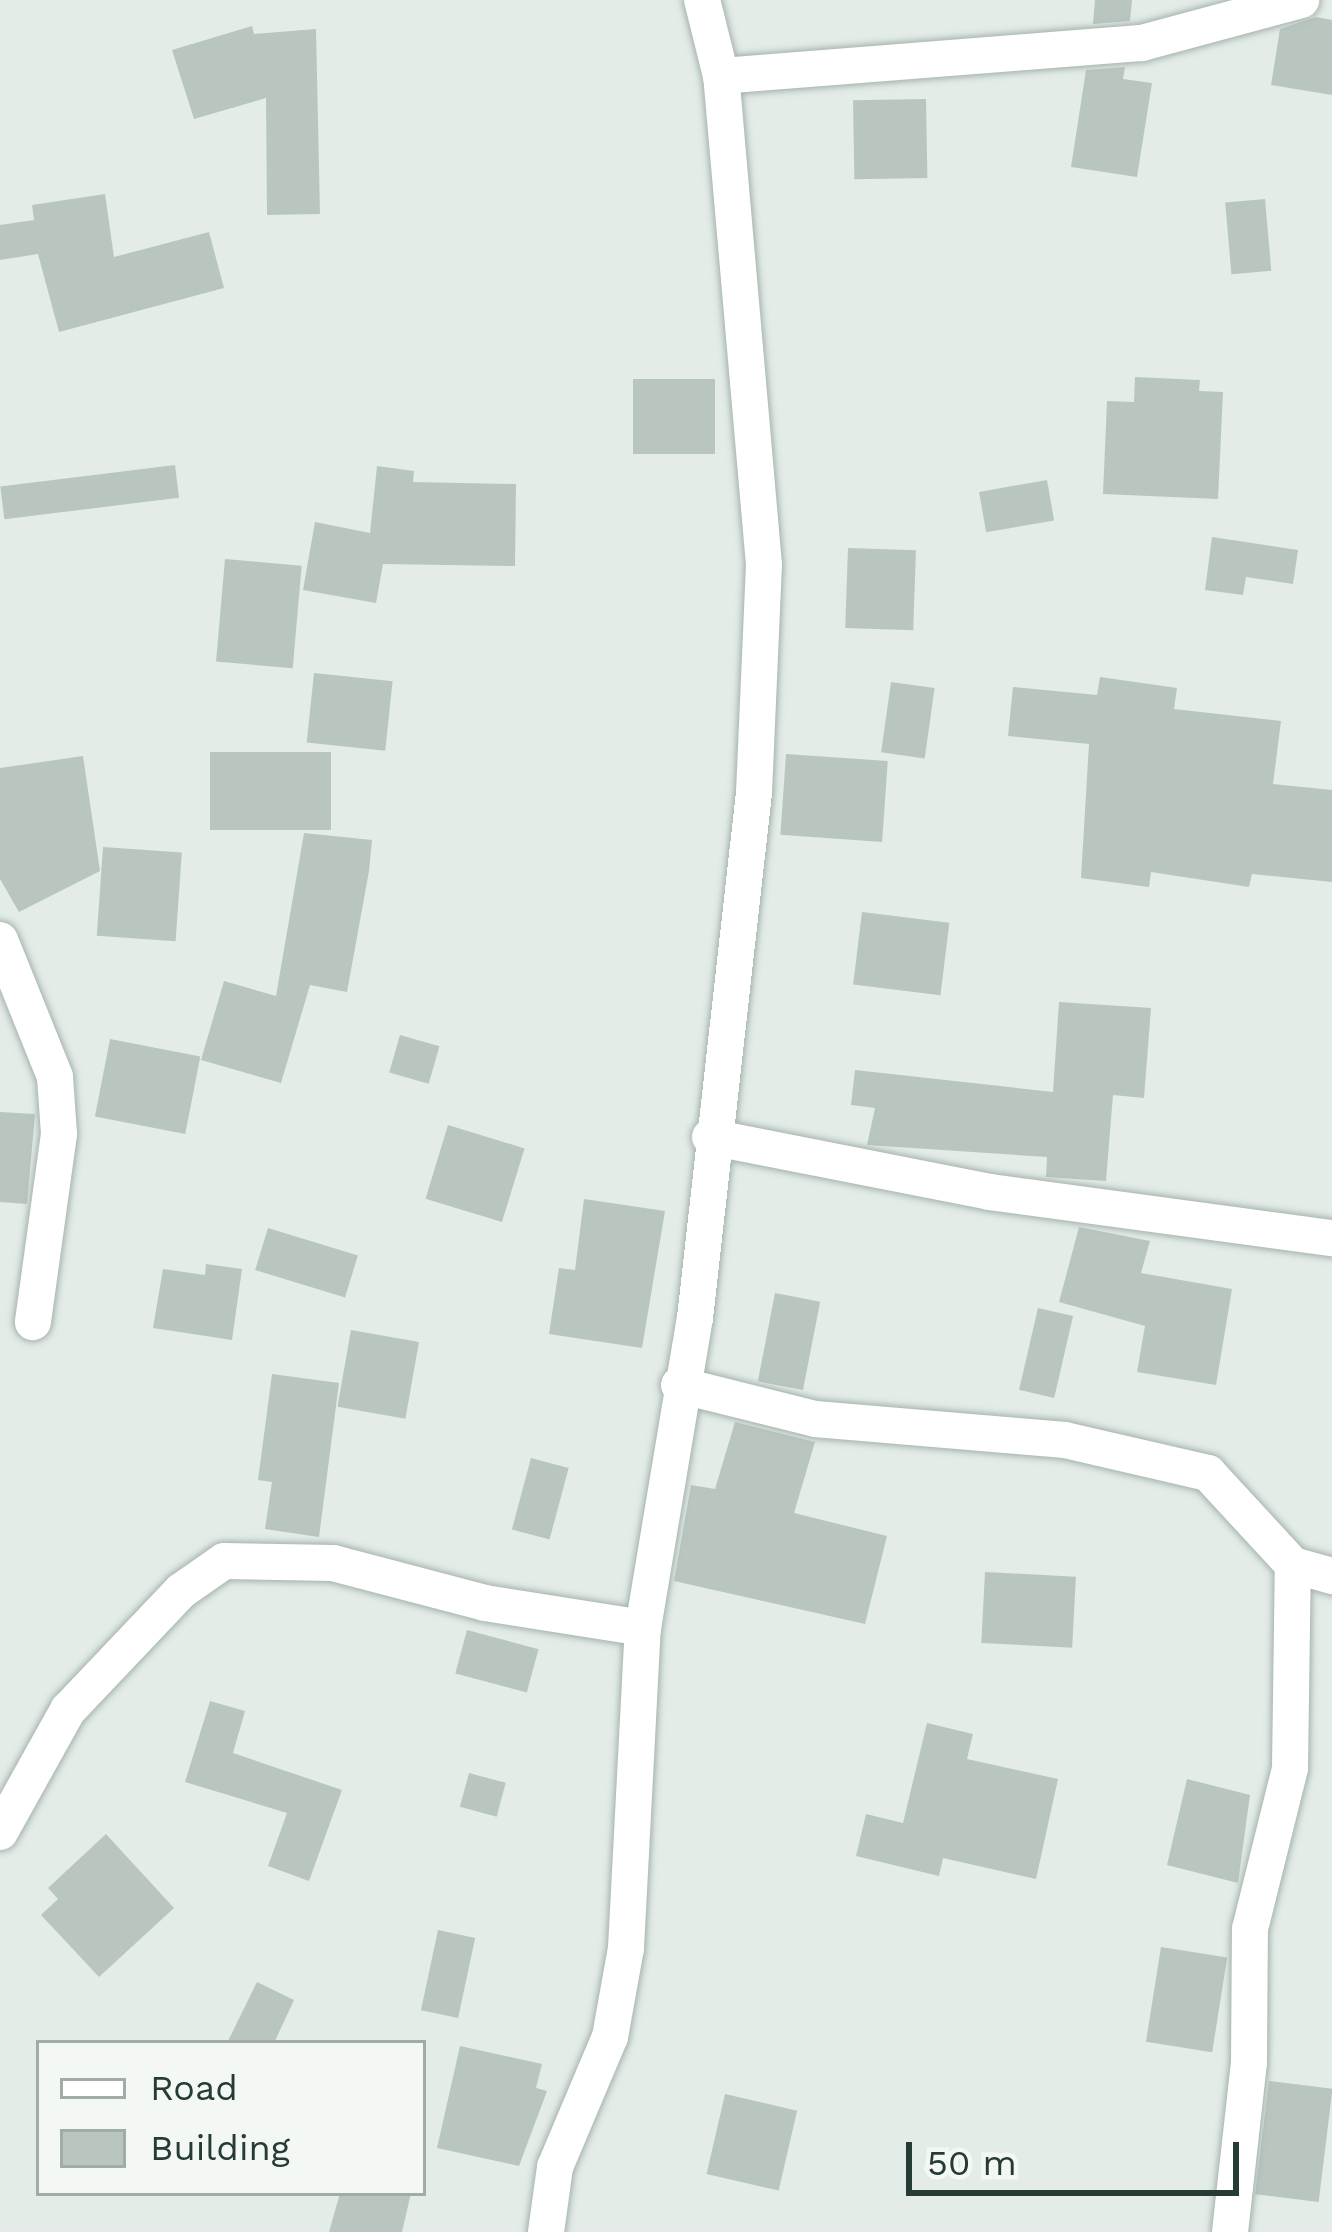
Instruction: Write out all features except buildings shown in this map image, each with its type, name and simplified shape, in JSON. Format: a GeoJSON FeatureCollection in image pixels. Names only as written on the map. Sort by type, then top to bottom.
{"type":"FeatureCollection","features":[{"type":"Feature","properties":{"kind":"street"},"geometry":{"type":"LineString","coordinates":[[546,2232],[555,2167],[610,2037],[626,1948],[643,1628],[679,1385],[754,793],[764,565],[721,76],[702,0]]}},
{"type":"Feature","properties":{"kind":"street"},"geometry":{"type":"LineString","coordinates":[[721,76],[1142,43],[1300,0]]}},
{"type":"Feature","properties":{"kind":"street"},"geometry":{"type":"LineString","coordinates":[[0,940],[55,1077],[59,1134],[33,1322]]}},
{"type":"Feature","properties":{"kind":"street"},"geometry":{"type":"LineString","coordinates":[[710,1137],[990,1192],[1332,1238]]}},
{"type":"Feature","properties":{"kind":"street"},"geometry":{"type":"LineString","coordinates":[[679,1385],[815,1420],[1065,1440],[1208,1473],[1293,1565],[1332,1576]]}},
{"type":"Feature","properties":{"kind":"street"},"geometry":{"type":"LineString","coordinates":[[0,1832],[68,1710],[182,1591],[224,1561],[333,1563],[485,1603],[643,1628]]}},
{"type":"Feature","properties":{"kind":"street"},"geometry":{"type":"LineString","coordinates":[[1230,2232],[1249,2062],[1250,1929],[1290,1768],[1293,1565]]}}]}
